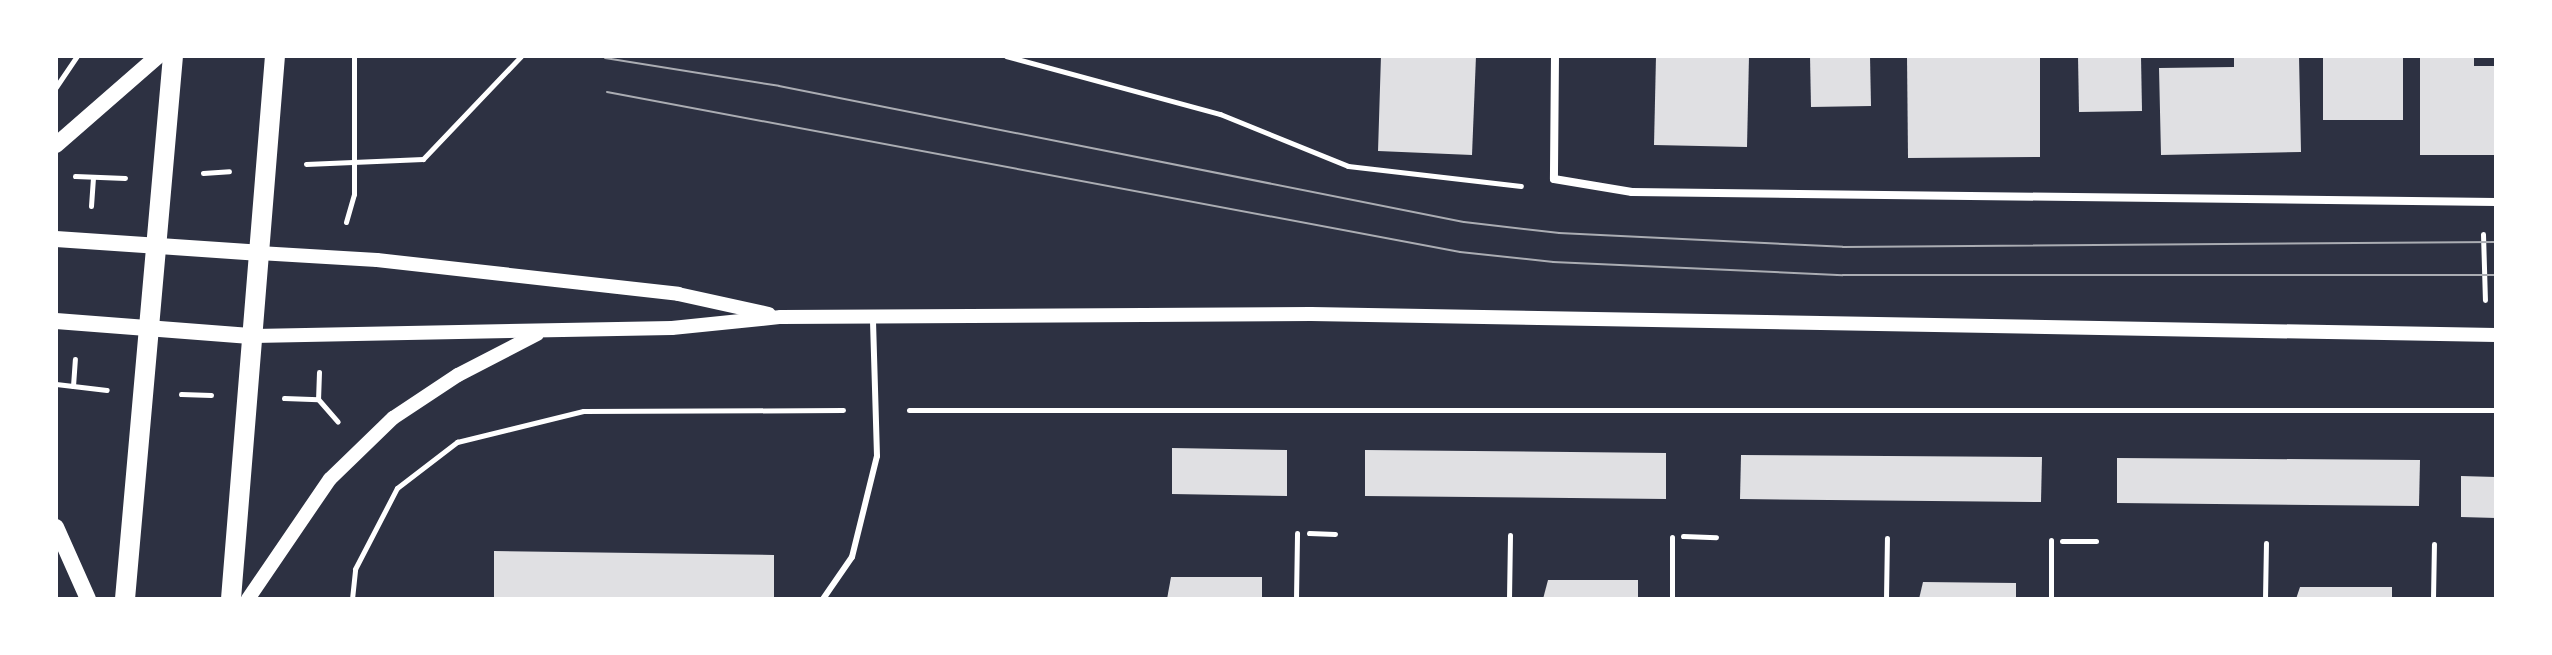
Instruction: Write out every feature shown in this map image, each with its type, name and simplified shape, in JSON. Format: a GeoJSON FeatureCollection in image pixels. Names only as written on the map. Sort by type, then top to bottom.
{"type":"FeatureCollection","features":[{"type":"Feature","properties":{"kind":"main road"},"geometry":{"type":"LineString","coordinates":[[56,145],[158,56]]}},
{"type":"Feature","properties":{"kind":"main road"},"geometry":{"type":"LineString","coordinates":[[125,599],[173,56]]}},
{"type":"Feature","properties":{"kind":"main road"},"geometry":{"type":"LineString","coordinates":[[231,599],[275,56]]}},
{"type":"Feature","properties":{"kind":"main road"},"geometry":{"type":"LineString","coordinates":[[56,239],[259,253]]}},
{"type":"Feature","properties":{"kind":"main road"},"geometry":{"type":"LineString","coordinates":[[56,321],[253,336]]}},
{"type":"Feature","properties":{"kind":"main road"},"geometry":{"type":"LineString","coordinates":[[56,527],[88,599]]}},
{"type":"Feature","properties":{"kind":"street"},"geometry":{"type":"LineString","coordinates":[[1555,56],[1554,179],[1632,192],[2496,202]]}},
{"type":"Feature","properties":{"kind":"street"},"geometry":{"type":"LineString","coordinates":[[259,253],[377,260],[678,294],[781,317]]}},
{"type":"Feature","properties":{"kind":"street"},"geometry":{"type":"LineString","coordinates":[[253,336],[672,328],[781,317],[1311,314],[2496,335]]}},
{"type":"Feature","properties":{"kind":"street"},"geometry":{"type":"LineString","coordinates":[[248,599],[330,479],[393,418],[458,375],[541,332]]}},
{"type":"Feature","properties":{"kind":"lane"},"geometry":{"type":"LineString","coordinates":[[823,599],[852,557],[877,456],[873,316]]}},
{"type":"Feature","properties":{"kind":"path"},"geometry":{"type":"LineString","coordinates":[[56,87],[77,56]]}},
{"type":"Feature","properties":{"kind":"path"},"geometry":{"type":"LineString","coordinates":[[354,56],[352,160],[423,159],[521,56]]}},
{"type":"Feature","properties":{"kind":"path"},"geometry":{"type":"LineString","coordinates":[[1006,56],[1220,114],[1348,166],[1513,187],[1554,179]]}},
{"type":"Feature","properties":{"kind":"path"},"geometry":{"type":"LineString","coordinates":[[2443,202],[2443,232],[2483,231],[2485,308],[2496,308]]}},
{"type":"Feature","properties":{"kind":"path"},"geometry":{"type":"LineString","coordinates":[[56,384],[142,393],[318,399]]}},
{"type":"Feature","properties":{"kind":"path"},"geometry":{"type":"LineString","coordinates":[[352,599],[355,569],[397,488],[457,442],[583,411],[2496,410]]}},
{"type":"Feature","properties":{"kind":"path"},"geometry":{"type":"LineString","coordinates":[[1296,599],[1297,533]]}},
{"type":"Feature","properties":{"kind":"path"},"geometry":{"type":"LineString","coordinates":[[1309,533],[1335,534]]}},
{"type":"Feature","properties":{"kind":"path"},"geometry":{"type":"LineString","coordinates":[[1509,599],[1510,535]]}},
{"type":"Feature","properties":{"kind":"path"},"geometry":{"type":"LineString","coordinates":[[1683,536],[1716,537]]}},
{"type":"Feature","properties":{"kind":"path"},"geometry":{"type":"LineString","coordinates":[[1672,537],[1672,599]]}},
{"type":"Feature","properties":{"kind":"path"},"geometry":{"type":"LineString","coordinates":[[1886,599],[1887,538]]}},
{"type":"Feature","properties":{"kind":"path"},"geometry":{"type":"LineString","coordinates":[[2051,540],[2051,599]]}},
{"type":"Feature","properties":{"kind":"path"},"geometry":{"type":"LineString","coordinates":[[2062,541],[2096,541]]}},
{"type":"Feature","properties":{"kind":"path"},"geometry":{"type":"LineString","coordinates":[[2265,599],[2266,543]]}},
{"type":"Feature","properties":{"kind":"path"},"geometry":{"type":"LineString","coordinates":[[2433,599],[2434,544]]}},
{"type":"Feature","properties":{"kind":"building"},"geometry":{"type":"Polygon","coordinates":[[[1381,56],[1476,56],[1472,155],[1378,151],[1381,56]]]}},
{"type":"Feature","properties":{"kind":"building"},"geometry":{"type":"Polygon","coordinates":[[[1656,56],[1749,56],[1747,147],[1654,145],[1656,56]]]}},
{"type":"Feature","properties":{"kind":"building"},"geometry":{"type":"Polygon","coordinates":[[[1810,56],[1870,56],[1871,106],[1811,107],[1810,56]]]}},
{"type":"Feature","properties":{"kind":"building"},"geometry":{"type":"Polygon","coordinates":[[[1907,56],[2040,56],[2040,157],[1908,158],[1907,56]]]}},
{"type":"Feature","properties":{"kind":"building"},"geometry":{"type":"Polygon","coordinates":[[[2078,56],[2141,56],[2142,111],[2079,112],[2078,56]]]}},
{"type":"Feature","properties":{"kind":"building"},"geometry":{"type":"Polygon","coordinates":[[[2234,56],[2299,56],[2301,152],[2161,155],[2159,68],[2234,67],[2234,56]]]}},
{"type":"Feature","properties":{"kind":"building"},"geometry":{"type":"Polygon","coordinates":[[[2323,56],[2403,56],[2403,120],[2323,120],[2323,56]]]}},
{"type":"Feature","properties":{"kind":"building"},"geometry":{"type":"Polygon","coordinates":[[[2420,56],[2474,56],[2474,66],[2496,66],[2496,155],[2420,155],[2420,56]]]}},
{"type":"Feature","properties":{"kind":"building"},"geometry":{"type":"Polygon","coordinates":[[[1172,448],[1287,450],[1287,496],[1172,494],[1172,448]]]}},
{"type":"Feature","properties":{"kind":"building"},"geometry":{"type":"Polygon","coordinates":[[[1365,450],[1666,453],[1666,499],[1365,496],[1365,450]]]}},
{"type":"Feature","properties":{"kind":"building"},"geometry":{"type":"Polygon","coordinates":[[[1741,455],[2042,457],[2041,502],[1740,499],[1741,455]]]}},
{"type":"Feature","properties":{"kind":"building"},"geometry":{"type":"Polygon","coordinates":[[[2117,458],[2420,460],[2419,506],[2117,503],[2117,458]]]}},
{"type":"Feature","properties":{"kind":"building"},"geometry":{"type":"Polygon","coordinates":[[[2461,476],[2496,477],[2496,518],[2461,517],[2461,476]]]}},
{"type":"Feature","properties":{"kind":"building"},"geometry":{"type":"Polygon","coordinates":[[[494,551],[774,555],[774,599],[494,599],[494,551]]]}},
{"type":"Feature","properties":{"kind":"building"},"geometry":{"type":"Polygon","coordinates":[[[1171,577],[1262,577],[1262,599],[1167,599],[1171,577]]]}},
{"type":"Feature","properties":{"kind":"building"},"geometry":{"type":"Polygon","coordinates":[[[1548,580],[1638,580],[1638,599],[1543,599],[1548,580]]]}},
{"type":"Feature","properties":{"kind":"building"},"geometry":{"type":"Polygon","coordinates":[[[1923,582],[2016,583],[2016,599],[1919,599],[1923,582]]]}},
{"type":"Feature","properties":{"kind":"building"},"geometry":{"type":"Polygon","coordinates":[[[2300,587],[2392,587],[2392,599],[2296,599],[2300,587]]]}},
{"type":"Feature","properties":{"kind":"tram line"},"geometry":{"type":"LineString","coordinates":[[605,58],[779,86],[1464,222],[1559,233],[1843,247],[2496,242]]}},
{"type":"Feature","properties":{"kind":"tram line"},"geometry":{"type":"LineString","coordinates":[[607,92],[1460,252],[1553,262],[1843,275],[2496,275]]}}]}
